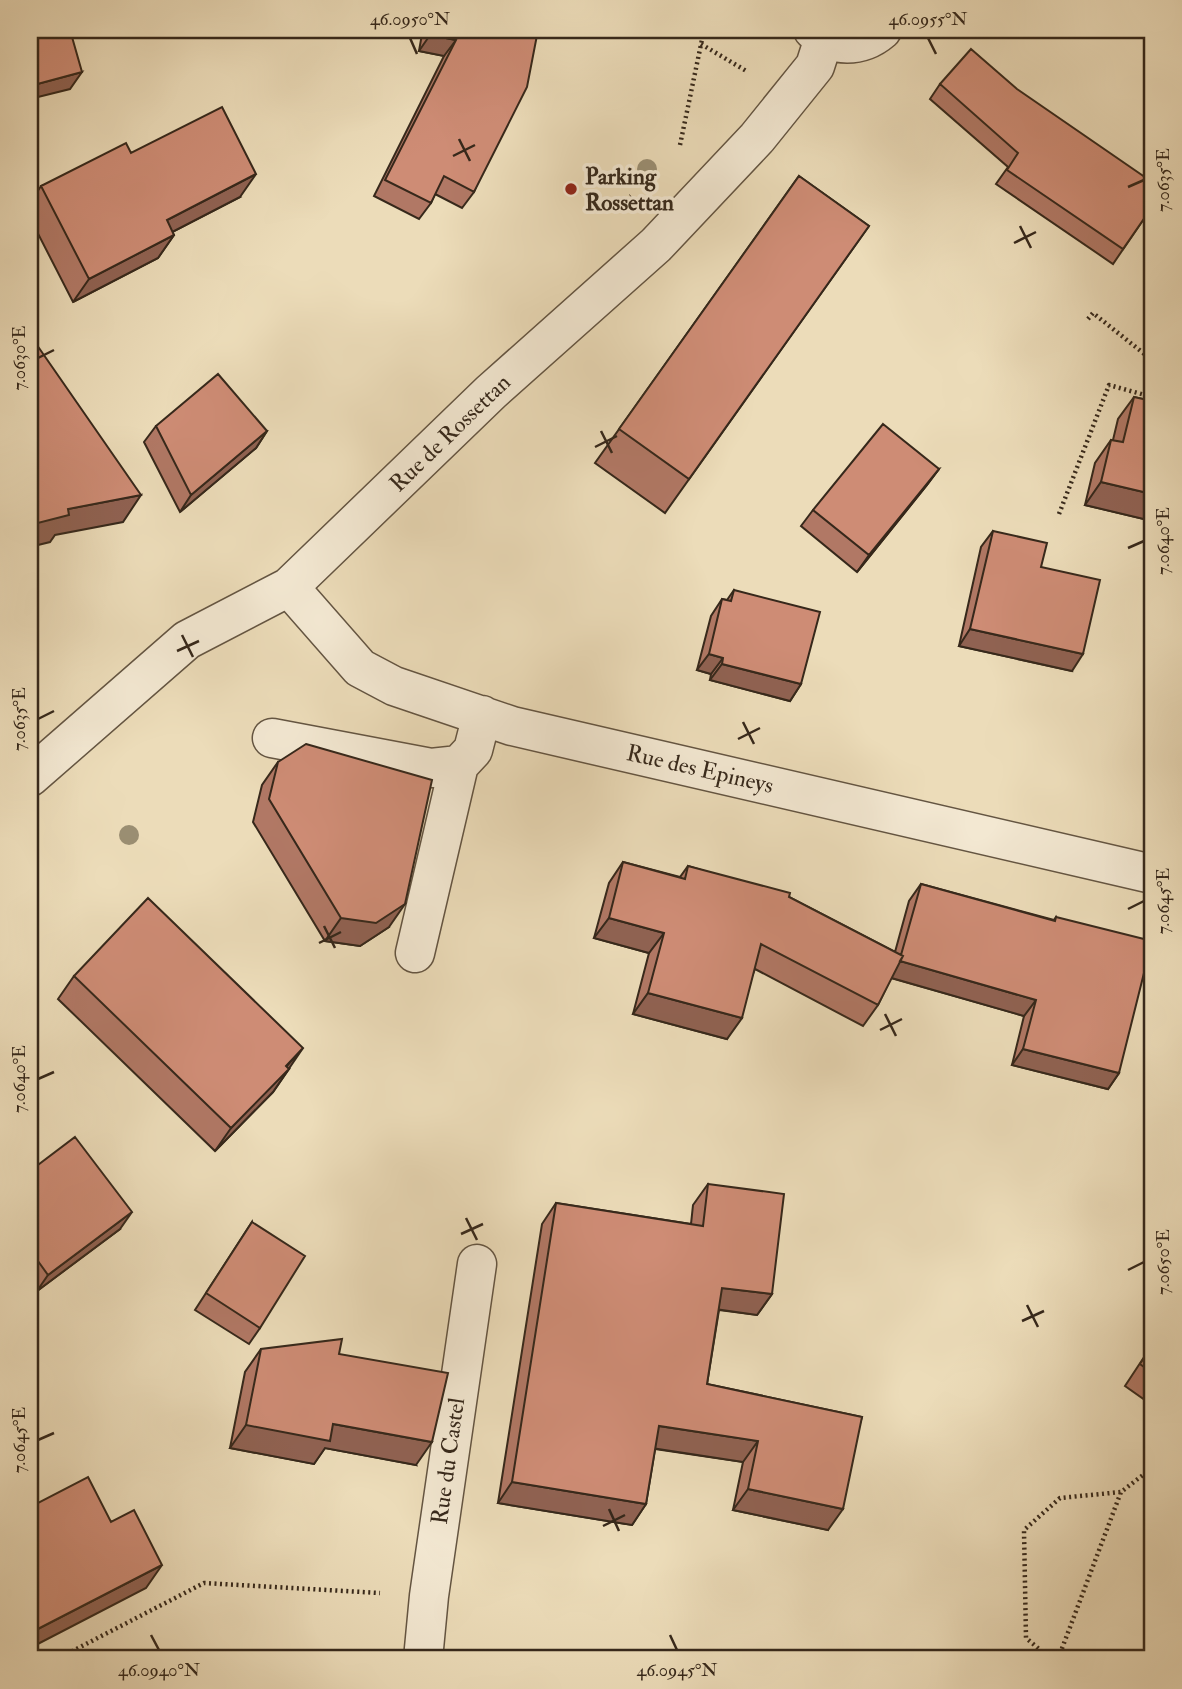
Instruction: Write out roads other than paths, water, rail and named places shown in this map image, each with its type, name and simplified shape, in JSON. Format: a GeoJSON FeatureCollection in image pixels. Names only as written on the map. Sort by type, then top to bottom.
{"type":"FeatureCollection","features":[{"type":"Feature","properties":{"kind":"street"},"geometry":{"type":"LineString","coordinates":[[819,34],[853,44],[863,42],[882,30]]}},
{"type":"Feature","properties":{"kind":"street","name":"Rue de Rossettan"},"geometry":{"type":"LineString","coordinates":[[30,777],[187,640],[289,587],[491,392],[656,245],[757,138],[815,66],[819,34]]}},
{"type":"Feature","properties":{"kind":"street","name":"Rue des Epineys"},"geometry":{"type":"LineString","coordinates":[[289,587],[360,668],[394,686],[512,726],[1152,874]]}},
{"type":"Feature","properties":{"kind":"street"},"geometry":{"type":"LineString","coordinates":[[415,953],[459,765],[473,750],[482,715]]}},
{"type":"Feature","properties":{"kind":"street"},"geometry":{"type":"LineString","coordinates":[[272,738],[431,768],[459,765]]}},
{"type":"Feature","properties":{"kind":"street","name":"Rue du Castel"},"geometry":{"type":"LineString","coordinates":[[423,1659],[429,1596],[477,1264]]}},
{"type":"Feature","properties":{"kind":"place","name":"Parking Rossettan"},"geometry":{"type":"Point","coordinates":[571,189]}}]}
